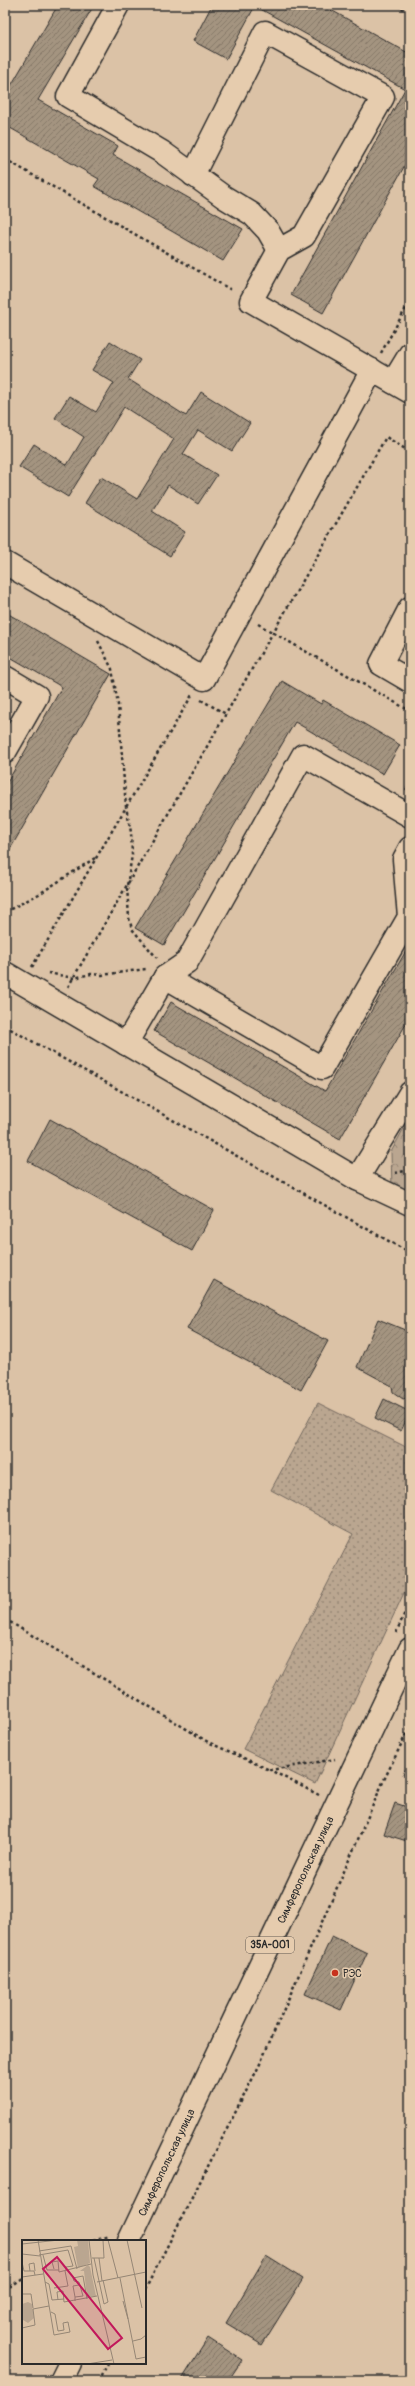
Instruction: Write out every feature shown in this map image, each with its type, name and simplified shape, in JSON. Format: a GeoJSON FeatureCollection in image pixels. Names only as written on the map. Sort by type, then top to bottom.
{"type":"FeatureCollection","features":[{"type":"Feature","properties":{"kind":"main road"},"geometry":{"type":"LineString","coordinates":[[118,5],[68,96],[162,152],[193,175],[252,214],[268,230],[279,250]]}},
{"type":"Feature","properties":{"kind":"main road"},"geometry":{"type":"LineString","coordinates":[[193,175],[266,32],[383,97],[304,236],[279,250],[251,301],[402,387],[410,354]]}},
{"type":"Feature","properties":{"kind":"main road"},"geometry":{"type":"LineString","coordinates":[[5,563],[204,679],[372,370]]}},
{"type":"Feature","properties":{"kind":"main road"},"geometry":{"type":"LineString","coordinates":[[410,608],[381,664],[410,681]]}},
{"type":"Feature","properties":{"kind":"main road"},"geometry":{"type":"LineString","coordinates":[[5,677],[37,696],[5,752]]}},
{"type":"Feature","properties":{"kind":"main road"},"geometry":{"type":"LineString","coordinates":[[126,1044],[156,973],[187,962],[303,755],[410,816]]}},
{"type":"Feature","properties":{"kind":"main road"},"geometry":{"type":"LineString","coordinates":[[156,973],[322,1068],[409,917],[404,859],[410,848]]}},
{"type":"Feature","properties":{"kind":"main road"},"geometry":{"type":"LineString","coordinates":[[5,973],[357,1179],[410,1204]]}},
{"type":"Feature","properties":{"kind":"main road"},"geometry":{"type":"LineString","coordinates":[[357,1179],[410,1093]]}},
{"type":"Feature","properties":{"kind":"main road","name":"Симферопольская улица"},"geometry":{"type":"LineString","coordinates":[[121,2238],[410,1649]]}},
{"type":"Feature","properties":{"kind":"main road"},"geometry":{"type":"LineString","coordinates":[[61,2381],[70,2364]]}},
{"type":"Feature","properties":{"kind":"path"},"geometry":{"type":"LineString","coordinates":[[396,5],[410,13]]}},
{"type":"Feature","properties":{"kind":"path"},"geometry":{"type":"LineString","coordinates":[[5,159],[251,301]]}},
{"type":"Feature","properties":{"kind":"path"},"geometry":{"type":"LineString","coordinates":[[372,370],[410,301]]}},
{"type":"Feature","properties":{"kind":"path"},"geometry":{"type":"LineString","coordinates":[[66,990],[386,437],[410,452]]}},
{"type":"Feature","properties":{"kind":"path"},"geometry":{"type":"LineString","coordinates":[[240,614],[410,711]]}},
{"type":"Feature","properties":{"kind":"path"},"geometry":{"type":"LineString","coordinates":[[44,972],[74,978],[91,974],[156,973],[159,961],[132,929],[129,918],[127,886],[132,856],[131,832],[126,807],[118,705],[112,670],[97,639]]}},
{"type":"Feature","properties":{"kind":"path"},"geometry":{"type":"LineString","coordinates":[[37,971],[31,970],[192,695]]}},
{"type":"Feature","properties":{"kind":"path"},"geometry":{"type":"LineString","coordinates":[[5,912],[39,894],[97,857]]}},
{"type":"Feature","properties":{"kind":"path"},"geometry":{"type":"LineString","coordinates":[[5,1026],[410,1253]]}},
{"type":"Feature","properties":{"kind":"path"},"geometry":{"type":"LineString","coordinates":[[391,1174],[410,1170]]}},
{"type":"Feature","properties":{"kind":"path"},"geometry":{"type":"LineString","coordinates":[[5,1620],[208,1742],[270,1770],[322,1796]]}},
{"type":"Feature","properties":{"kind":"path"},"geometry":{"type":"LineString","coordinates":[[146,2288],[259,2066],[383,1782],[410,1726]]}},
{"type":"Feature","properties":{"kind":"path"},"geometry":{"type":"LineString","coordinates":[[270,1770],[341,1758]]}},
{"type":"Feature","properties":{"kind":"path"},"geometry":{"type":"LineString","coordinates":[[102,2240],[121,2238]]}},
{"type":"Feature","properties":{"kind":"path"},"geometry":{"type":"LineString","coordinates":[[5,2290],[22,2279]]}},
{"type":"Feature","properties":{"kind":"path"},"geometry":{"type":"LineString","coordinates":[[99,2381],[108,2364]]}},
{"type":"Feature","properties":{"kind":"green space"},"geometry":{"type":"Polygon","coordinates":[[[410,1117],[410,1195],[392,1187],[391,1152],[410,1117]]]}},
{"type":"Feature","properties":{"kind":"green space"},"geometry":{"type":"Polygon","coordinates":[[[318,1403],[410,1449],[410,1580],[315,1784],[243,1749],[353,1534],[271,1490],[318,1403]]]}},
{"type":"Feature","properties":{"kind":"building"},"geometry":{"type":"Polygon","coordinates":[[[58,5],[94,5],[38,100],[118,146],[113,155],[243,229],[223,261],[94,186],[99,179],[5,125],[5,96],[58,5]]]}},
{"type":"Feature","properties":{"kind":"building"},"geometry":{"type":"Polygon","coordinates":[[[212,5],[322,5],[410,54],[410,156],[323,313],[291,295],[405,89],[255,6],[226,59],[193,41],[212,5]]]}},
{"type":"Feature","properties":{"kind":"building"},"geometry":{"type":"Polygon","coordinates":[[[110,341],[140,360],[128,379],[186,416],[201,392],[250,423],[232,451],[198,430],[183,454],[217,475],[198,504],[168,485],[152,511],[185,532],[170,556],[85,503],[101,477],[137,499],[174,439],[124,407],[68,497],[19,467],[34,444],[67,465],[84,437],[55,418],[69,396],[96,412],[114,383],[92,370],[110,341]]]}},
{"type":"Feature","properties":{"kind":"building"},"geometry":{"type":"Polygon","coordinates":[[[5,612],[111,674],[5,858],[5,786],[62,687],[5,654],[5,612]]]}},
{"type":"Feature","properties":{"kind":"building"},"geometry":{"type":"Polygon","coordinates":[[[282,681],[321,704],[323,700],[400,745],[383,774],[295,722],[164,945],[135,928],[282,681]]]}},
{"type":"Feature","properties":{"kind":"building"},"geometry":{"type":"Polygon","coordinates":[[[410,944],[410,1017],[340,1139],[154,1031],[171,1002],[325,1091],[410,944]]]}},
{"type":"Feature","properties":{"kind":"building"},"geometry":{"type":"Polygon","coordinates":[[[50,1119],[214,1210],[192,1251],[28,1161],[50,1119]]]}},
{"type":"Feature","properties":{"kind":"building"},"geometry":{"type":"Polygon","coordinates":[[[214,1280],[328,1341],[301,1390],[187,1329],[214,1280]]]}},
{"type":"Feature","properties":{"kind":"building"},"geometry":{"type":"Polygon","coordinates":[[[378,1319],[410,1332],[410,1397],[403,1399],[393,1392],[392,1386],[357,1367],[378,1319]]]}},
{"type":"Feature","properties":{"kind":"building"},"geometry":{"type":"Polygon","coordinates":[[[384,1399],[410,1412],[401,1431],[375,1418],[384,1399]]]}},
{"type":"Feature","properties":{"kind":"building"},"geometry":{"type":"Polygon","coordinates":[[[410,1758],[410,1778],[403,1775],[410,1758]]]}},
{"type":"Feature","properties":{"kind":"building"},"geometry":{"type":"Polygon","coordinates":[[[395,1803],[410,1808],[410,1842],[384,1834],[395,1803]]]}},
{"type":"Feature","properties":{"kind":"building"},"geometry":{"type":"Polygon","coordinates":[[[332,1936],[367,1953],[341,2010],[305,1994],[332,1936]]]}},
{"type":"Feature","properties":{"kind":"building"},"geometry":{"type":"Polygon","coordinates":[[[266,2256],[303,2279],[262,2345],[226,2323],[266,2256]]]}},
{"type":"Feature","properties":{"kind":"building"},"geometry":{"type":"Polygon","coordinates":[[[208,2338],[242,2360],[228,2381],[181,2381],[208,2338]]]}},
{"type":"Feature","properties":{"kind":"place","name":"РЭС"},"geometry":{"type":"Point","coordinates":[335,1973]}}]}
